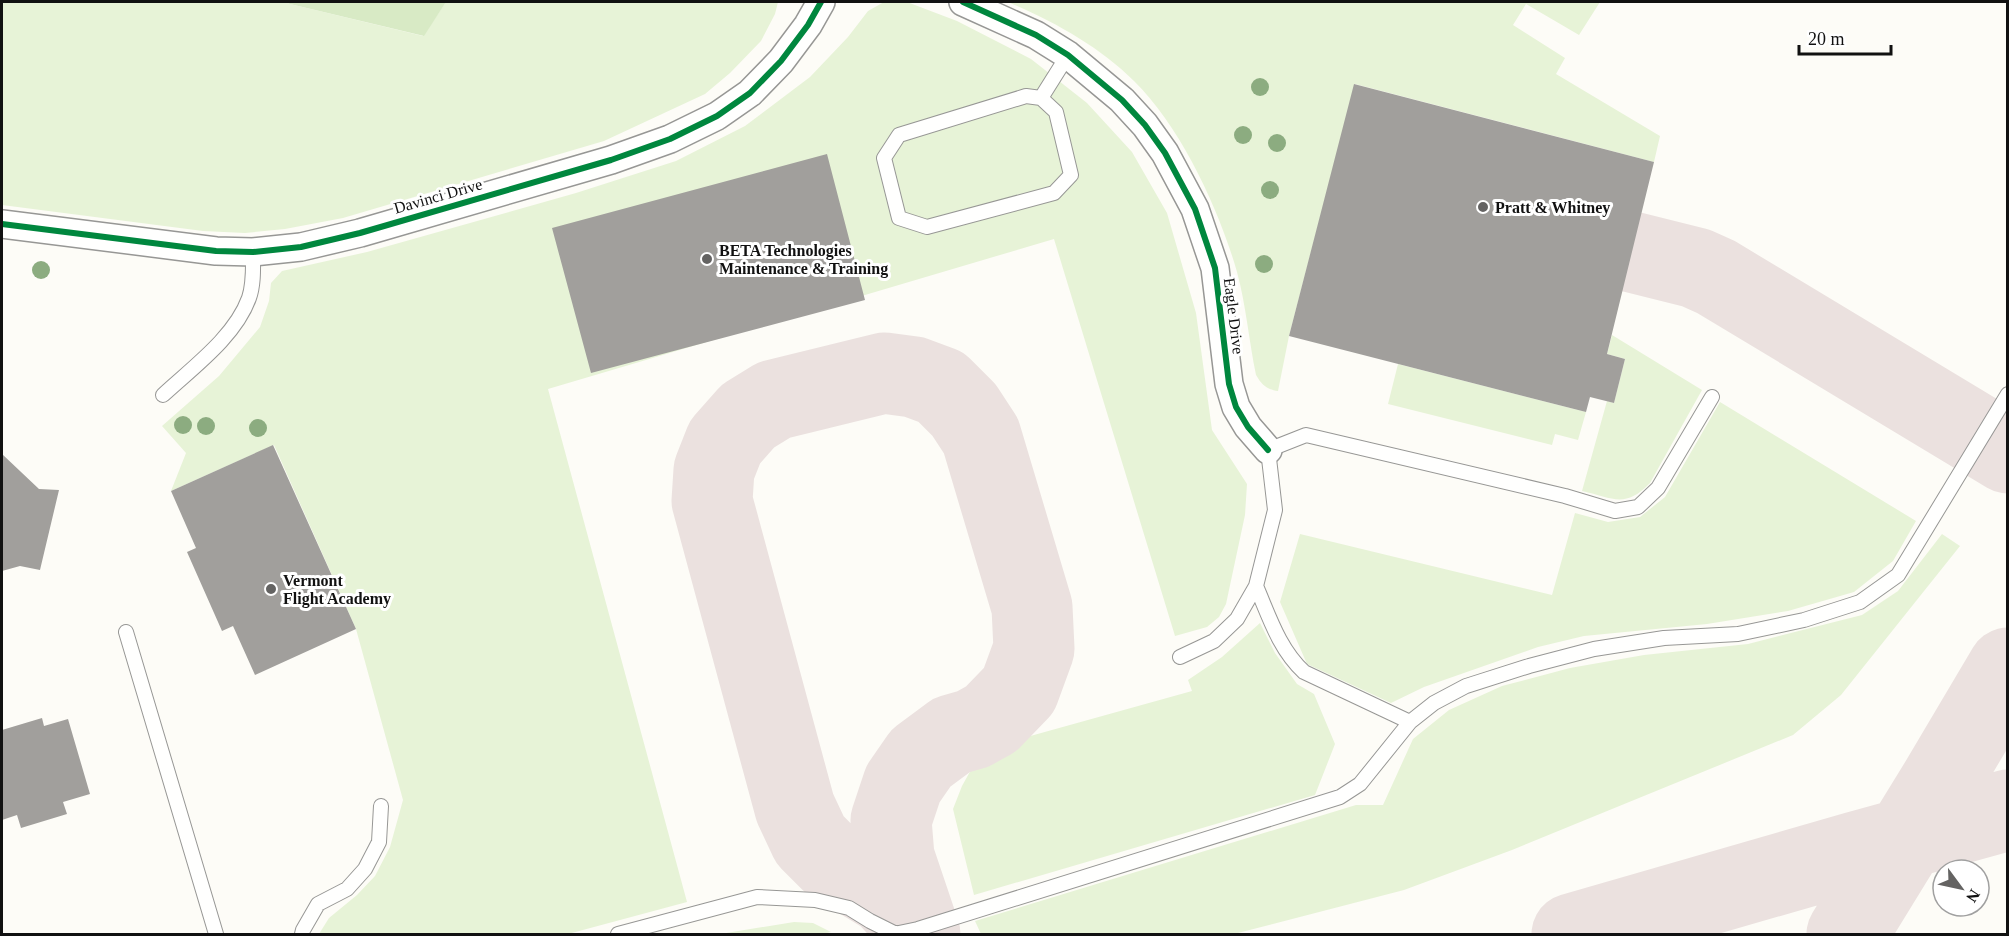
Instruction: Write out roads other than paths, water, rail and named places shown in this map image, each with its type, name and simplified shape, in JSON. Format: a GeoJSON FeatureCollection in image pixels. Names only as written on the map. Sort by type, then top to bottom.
{"type":"FeatureCollection","features":[{"type":"Feature","properties":{"kind":"street","name":"Davinci Drive"},"geometry":{"type":"LineString","coordinates":[[2,224],[216,251],[253,252],[301,246],[360,233],[611,160],[670,140],[717,116],[750,93],[781,62],[808,25],[821,2]]}},
{"type":"Feature","properties":{"kind":"street","name":"Eagle Drive"},"geometry":{"type":"LineString","coordinates":[[963,2],[1036,35],[1068,55],[1122,100],[1165,153],[1194,209],[1215,268],[1229,384],[1236,407],[1248,427],[1268,450]]}},
{"type":"Feature","properties":{"kind":"lane"},"geometry":{"type":"LineString","coordinates":[[1041,98],[1068,55]]}},
{"type":"Feature","properties":{"kind":"lane"},"geometry":{"type":"LineString","coordinates":[[1026,96],[1041,98],[1056,112],[1071,175],[1054,193],[927,227],[899,218],[884,158],[899,135],[1026,96]]}},
{"type":"Feature","properties":{"kind":"lane"},"geometry":{"type":"LineString","coordinates":[[163,395],[227,334],[237,321],[249,298],[253,279],[253,252]]}},
{"type":"Feature","properties":{"kind":"lane"},"geometry":{"type":"LineString","coordinates":[[618,934],[758,897],[815,900],[849,908],[895,934],[1340,797],[1360,784],[1410,722],[1434,703],[1466,686],[1594,649],[1664,638],[1738,634],[1804,620],[1860,602],[1898,575],[2007,394]]}},
{"type":"Feature","properties":{"kind":"lane"},"geometry":{"type":"LineString","coordinates":[[1180,657],[1214,641],[1237,619],[1256,586],[1275,510],[1268,450],[1306,435],[1564,496],[1615,511],[1638,507],[1658,488],[1712,397]]}},
{"type":"Feature","properties":{"kind":"lane"},"geometry":{"type":"LineString","coordinates":[[1256,586],[1284,650],[1304,672],[1410,722]]}},
{"type":"Feature","properties":{"kind":"lane"},"geometry":{"type":"LineString","coordinates":[[126,632],[216,934]]}},
{"type":"Feature","properties":{"kind":"lane"},"geometry":{"type":"LineString","coordinates":[[302,934],[318,904],[347,889],[365,868],[379,842],[381,806]]}},
{"type":"Feature","properties":{"kind":"place","name":"Pratt & Whitney"},"geometry":{"type":"Point","coordinates":[1483,207]}},
{"type":"Feature","properties":{"kind":"place","name":"BETA Technologies Maintenance & Training"},"geometry":{"type":"Point","coordinates":[707,259]}},
{"type":"Feature","properties":{"kind":"place","name":"Vermont Flight Academy"},"geometry":{"type":"Point","coordinates":[271,589]}}]}
